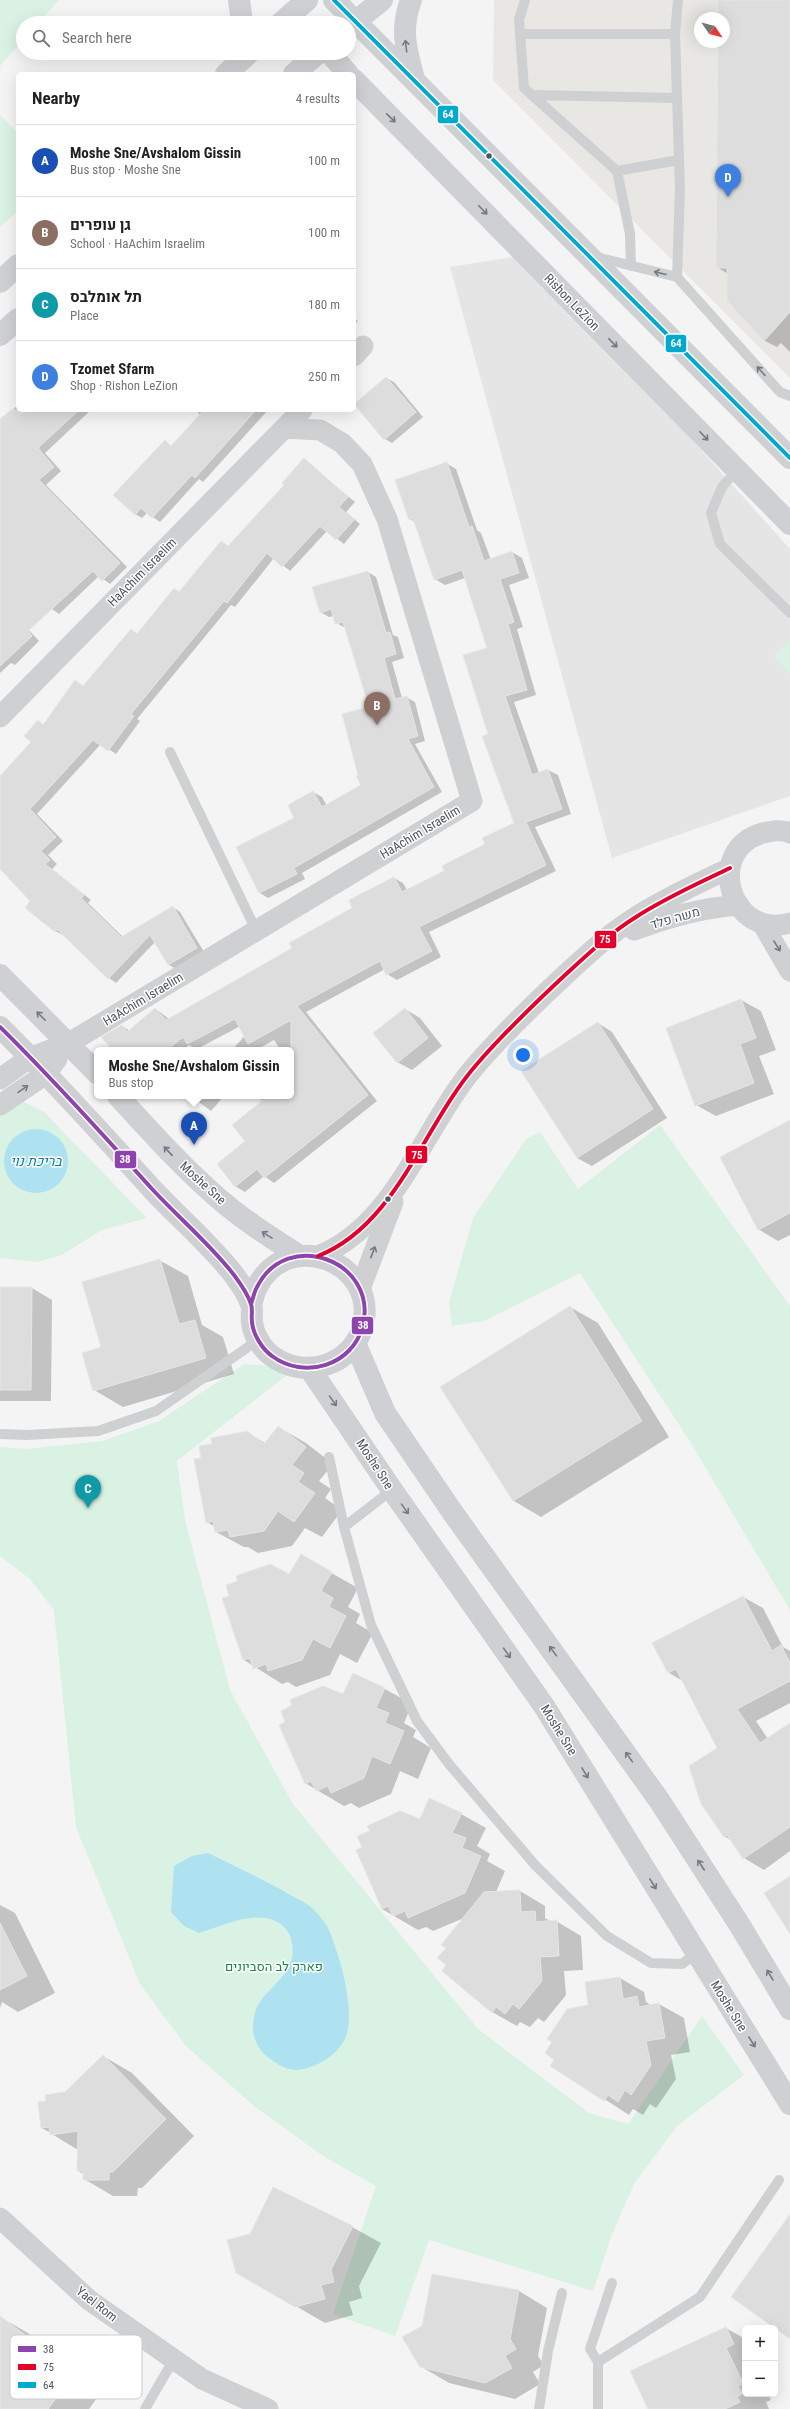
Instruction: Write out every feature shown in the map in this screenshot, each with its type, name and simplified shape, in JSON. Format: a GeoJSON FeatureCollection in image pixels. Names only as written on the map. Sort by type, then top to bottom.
{"type":"FeatureCollection","features":[{"type":"Feature","properties":{"kind":"street"},"geometry":{"type":"LineString","coordinates":[[239,0],[241,16]]}},
{"type":"Feature","properties":{"kind":"street"},"geometry":{"type":"LineString","coordinates":[[334,0],[347,16]]}},
{"type":"Feature","properties":{"kind":"street"},"geometry":{"type":"LineString","coordinates":[[356,22],[382,0]]}},
{"type":"Feature","properties":{"kind":"street"},"geometry":{"type":"LineString","coordinates":[[411,0],[405,17],[405,47],[416,84]]}},
{"type":"Feature","properties":{"kind":"street"},"geometry":{"type":"LineString","coordinates":[[356,27],[416,84],[790,458]]}},
{"type":"Feature","properties":{"kind":"street"},"geometry":{"type":"LineString","coordinates":[[228,72],[233,60]]}},
{"type":"Feature","properties":{"kind":"street"},"geometry":{"type":"LineString","coordinates":[[229,72],[242,60]]}},
{"type":"Feature","properties":{"kind":"street"},"geometry":{"type":"LineString","coordinates":[[296,72],[310,60]]}},
{"type":"Feature","properties":{"kind":"street"},"geometry":{"type":"LineString","coordinates":[[336,60],[346,72]]}},
{"type":"Feature","properties":{"kind":"street","name":"Rishon LeZion"},"geometry":{"type":"LineString","coordinates":[[356,84],[363,98],[420,146],[790,524]]}},
{"type":"Feature","properties":{"kind":"street"},"geometry":{"type":"LineString","coordinates":[[0,282],[16,267]]}},
{"type":"Feature","properties":{"kind":"street"},"geometry":{"type":"LineString","coordinates":[[0,335],[16,321]]}},
{"type":"Feature","properties":{"kind":"street","name":"HaAchim Israelim"},"geometry":{"type":"LineString","coordinates":[[0,716],[300,412]]}},
{"type":"Feature","properties":{"kind":"street","name":"HaAchim Israelim"},"geometry":{"type":"LineString","coordinates":[[69,1043],[472,801],[387,519],[362,464],[342,443],[320,430],[284,428]]}},
{"type":"Feature","properties":{"kind":"street"},"geometry":{"type":"LineString","coordinates":[[790,833],[772,830],[757,834],[740,848],[730,868],[729,883],[733,898],[743,912],[762,923],[773,925],[790,923]]}},
{"type":"Feature","properties":{"kind":"street","name":"משה פלד"},"geometry":{"type":"LineString","coordinates":[[309,1256],[336,1249],[355,1236],[374,1216],[405,1174],[434,1123],[476,1065],[532,1006],[592,951],[636,917],[730,868]]}},
{"type":"Feature","properties":{"kind":"street","name":"משה פלד"},"geometry":{"type":"LineString","coordinates":[[592,951],[626,933],[676,914],[713,907],[739,906]]}},
{"type":"Feature","properties":{"kind":"street"},"geometry":{"type":"LineString","coordinates":[[762,923],[790,971]]}},
{"type":"Feature","properties":{"kind":"street"},"geometry":{"type":"LineString","coordinates":[[0,975],[94,1070]]}},
{"type":"Feature","properties":{"kind":"street"},"geometry":{"type":"LineString","coordinates":[[0,1027],[31,1057],[169,1207],[209,1246],[236,1277],[251,1304]]}},
{"type":"Feature","properties":{"kind":"street"},"geometry":{"type":"LineString","coordinates":[[0,1079],[31,1057],[69,1043]]}},
{"type":"Feature","properties":{"kind":"street"},"geometry":{"type":"LineString","coordinates":[[0,1105],[46,1074],[69,1043]]}},
{"type":"Feature","properties":{"kind":"street","name":"Moshe Sne"},"geometry":{"type":"LineString","coordinates":[[121,1099],[173,1156],[218,1199],[260,1230],[309,1256]]}},
{"type":"Feature","properties":{"kind":"street","name":"משה פלד"},"geometry":{"type":"LineString","coordinates":[[360,1289],[405,1174]]}},
{"type":"Feature","properties":{"kind":"street"},"geometry":{"type":"LineString","coordinates":[[309,1256],[335,1262],[350,1274],[360,1289],[364,1307],[362,1326],[355,1343],[342,1357],[325,1366],[310,1369],[287,1365],[271,1355],[258,1340],[252,1323],[251,1304],[257,1287],[268,1272],[282,1261],[309,1256]]}},
{"type":"Feature","properties":{"kind":"street"},"geometry":{"type":"LineString","coordinates":[[355,1343],[385,1413],[453,1513],[658,1800],[740,1924],[790,2009]]}},
{"type":"Feature","properties":{"kind":"street","name":"Moshe Sne"},"geometry":{"type":"LineString","coordinates":[[310,1369],[392,1490],[544,1706],[790,2104]]}},
{"type":"Feature","properties":{"kind":"street","name":"Yael Rom"},"geometry":{"type":"LineString","coordinates":[[0,2218],[89,2300],[139,2335]]}},
{"type":"Feature","properties":{"kind":"street","name":"Yael Rom"},"geometry":{"type":"LineString","coordinates":[[142,2337],[202,2379],[268,2409]]}},
{"type":"Feature","properties":{"kind":"lane"},"geometry":{"type":"LineString","coordinates":[[525,0],[519,20],[524,88],[617,171],[630,234],[631,266]]}},
{"type":"Feature","properties":{"kind":"lane"},"geometry":{"type":"LineString","coordinates":[[677,277],[679,160],[675,34],[678,0]]}},
{"type":"Feature","properties":{"kind":"lane"},"geometry":{"type":"LineString","coordinates":[[520,34],[675,34]]}},
{"type":"Feature","properties":{"kind":"lane"},"geometry":{"type":"LineString","coordinates":[[532,95],[677,98]]}},
{"type":"Feature","properties":{"kind":"lane"},"geometry":{"type":"LineString","coordinates":[[617,171],[679,160]]}},
{"type":"Feature","properties":{"kind":"lane"},"geometry":{"type":"LineString","coordinates":[[587,255],[677,277],[780,392],[790,396]]}},
{"type":"Feature","properties":{"kind":"lane"},"geometry":{"type":"LineString","coordinates":[[737,470],[722,487],[711,513],[720,544],[790,613]]}},
{"type":"Feature","properties":{"kind":"lane"},"geometry":{"type":"LineString","coordinates":[[170,752],[256,930]]}},
{"type":"Feature","properties":{"kind":"lane"},"geometry":{"type":"LineString","coordinates":[[0,1434],[27,1435],[98,1431],[156,1411],[258,1340]]}},
{"type":"Feature","properties":{"kind":"lane"},"geometry":{"type":"LineString","coordinates":[[329,1457],[344,1527],[371,1625],[417,1721],[449,1764],[535,1865],[607,1936],[651,1963],[682,1964],[696,1953]]}},
{"type":"Feature","properties":{"kind":"lane"},"geometry":{"type":"LineString","coordinates":[[344,1527],[392,1490]]}},
{"type":"Feature","properties":{"kind":"lane"},"geometry":{"type":"LineString","coordinates":[[598,2362],[700,2297],[779,2180]]}},
{"type":"Feature","properties":{"kind":"lane"},"geometry":{"type":"LineString","coordinates":[[598,2409],[598,2362],[590,2349],[612,2283]]}},
{"type":"Feature","properties":{"kind":"lane"},"geometry":{"type":"LineString","coordinates":[[539,2409],[548,2351],[562,2293]]}},
{"type":"Feature","properties":{"kind":"lane"},"geometry":{"type":"LineString","coordinates":[[144,2409],[174,2360]]}},
{"type":"Feature","properties":{"kind":"shaded area"},"geometry":{"type":"Polygon","coordinates":[[[494,0],[790,0],[790,378],[493,80],[494,0]]]}},
{"type":"Feature","properties":{"kind":"shaded area"},"geometry":{"type":"Polygon","coordinates":[[[526,255],[790,549],[790,796],[612,858],[450,267],[526,255]]]}},
{"type":"Feature","properties":{"kind":"green space"},"geometry":{"type":"Polygon","coordinates":[[[0,0],[59,0],[44,16],[16,16],[16,48],[0,66],[0,0]]]}},
{"type":"Feature","properties":{"kind":"green space"},"geometry":{"type":"Polygon","coordinates":[[[0,115],[16,131],[16,213],[0,227],[0,115]]]}},
{"type":"Feature","properties":{"kind":"green space"},"geometry":{"type":"Polygon","coordinates":[[[790,640],[790,674],[774,656],[790,640]]]}},
{"type":"Feature","properties":{"kind":"green space"},"geometry":{"type":"Polygon","coordinates":[[[22,1101],[43,1111],[147,1218],[102,1230],[62,1255],[36,1262],[0,1258],[0,1113],[22,1101]]]}},
{"type":"Feature","properties":{"kind":"green space"},"geometry":{"type":"Polygon","coordinates":[[[660,1125],[790,1306],[790,1610],[689,1440],[580,1273],[484,1321],[452,1326],[449,1302],[473,1218],[526,1139],[540,1132],[578,1189],[660,1125]]]}},
{"type":"Feature","properties":{"kind":"green space","name":"פארק לב הסביונים"},"geometry":{"type":"Polygon","coordinates":[[[244,1364],[296,1368],[177,1461],[185,1520],[230,1690],[293,1804],[478,2029],[589,2113],[628,2124],[702,2016],[744,2075],[677,2126],[634,2184],[611,2237],[593,2291],[429,2240],[395,2336],[333,2314],[376,2186],[323,2156],[254,2106],[186,2046],[140,1984],[76,1827],[54,1610],[30,1579],[0,1556],[0,1447],[27,1449],[103,1441],[159,1421],[244,1364]]]}},
{"type":"Feature","properties":{"kind":"water","name":"בריכת נוי"},"geometry":{"type":"Polygon","coordinates":[[[36,1129],[54,1135],[62,1143],[68,1161],[62,1179],[54,1187],[36,1193],[18,1187],[10,1179],[4,1161],[10,1143],[18,1135],[36,1129]]]}},
{"type":"Feature","properties":{"kind":"water"},"geometry":{"type":"Polygon","coordinates":[[[208,1853],[261,1879],[310,1906],[328,1927],[345,1981],[349,2008],[349,2021],[347,2033],[340,2047],[327,2059],[320,2063],[312,2067],[296,2070],[279,2065],[264,2054],[259,2048],[253,2031],[254,2016],[258,2006],[287,1970],[292,1958],[291,1938],[280,1923],[270,1919],[258,1917],[234,1922],[199,1933],[184,1926],[171,1912],[174,1866],[192,1856],[208,1853]]]}},
{"type":"Feature","properties":{"kind":"building"},"geometry":{"type":"Polygon","coordinates":[[[718,0],[790,0],[790,312],[764,341],[727,301],[727,268],[716,268],[718,48],[730,48],[730,12],[718,12],[718,0]]]}},
{"type":"Feature","properties":{"kind":"building"},"geometry":{"type":"Polygon","coordinates":[[[386,377],[416,412],[384,440],[356,406],[356,402],[386,377]]]}},
{"type":"Feature","properties":{"kind":"building"},"geometry":{"type":"Polygon","coordinates":[[[11,410],[16,410],[16,412],[77,412],[38,448],[54,467],[39,480],[120,563],[102,581],[93,571],[28,631],[32,636],[0,666],[0,419],[11,410]]]}},
{"type":"Feature","properties":{"kind":"building"},"geometry":{"type":"Polygon","coordinates":[[[202,412],[254,412],[195,478],[192,475],[152,518],[141,508],[135,515],[113,495],[165,440],[171,446],[202,412]]]}},
{"type":"Feature","properties":{"kind":"building"},"geometry":{"type":"Polygon","coordinates":[[[304,458],[348,497],[339,507],[354,520],[336,540],[320,526],[282,567],[267,553],[227,603],[224,601],[131,714],[134,716],[108,751],[93,740],[30,809],[56,837],[41,851],[50,860],[45,864],[84,895],[81,898],[121,937],[173,906],[197,948],[168,965],[150,935],[108,979],[57,929],[55,932],[25,908],[30,901],[0,869],[0,776],[31,742],[24,736],[38,720],[43,725],[75,680],[83,686],[131,629],[137,634],[174,588],[179,592],[221,541],[228,546],[284,485],[282,483],[304,458]]]}},
{"type":"Feature","properties":{"kind":"building"},"geometry":{"type":"Polygon","coordinates":[[[447,462],[469,527],[472,526],[484,561],[512,551],[519,573],[500,579],[514,622],[508,624],[527,690],[505,696],[532,775],[548,769],[562,809],[526,822],[546,865],[419,927],[432,951],[386,975],[380,961],[297,1006],[368,1095],[264,1178],[257,1169],[235,1187],[217,1164],[245,1141],[232,1125],[264,1099],[294,1099],[294,1047],[291,1047],[291,1020],[248,1044],[235,1019],[187,1044],[183,1037],[171,1047],[110,1047],[101,1037],[122,1025],[127,1032],[155,1008],[166,1020],[292,948],[289,943],[352,908],[349,900],[394,877],[402,892],[444,871],[442,866],[485,844],[482,838],[514,823],[482,736],[488,734],[463,655],[487,648],[462,570],[434,580],[413,518],[409,520],[395,480],[447,462]]]}},
{"type":"Feature","properties":{"kind":"building"},"geometry":{"type":"Polygon","coordinates":[[[368,571],[386,633],[390,632],[396,654],[384,658],[395,699],[407,696],[418,736],[408,739],[434,787],[294,868],[297,874],[259,893],[236,847],[294,818],[288,805],[313,791],[322,807],[361,785],[356,776],[358,775],[342,714],[369,707],[343,622],[335,624],[331,609],[320,613],[312,587],[368,571]]]}},
{"type":"Feature","properties":{"kind":"building"},"geometry":{"type":"Polygon","coordinates":[[[741,999],[756,1038],[740,1044],[754,1083],[695,1106],[666,1028],[741,999]]]}},
{"type":"Feature","properties":{"kind":"building"},"geometry":{"type":"Polygon","coordinates":[[[405,1008],[428,1038],[397,1063],[373,1033],[405,1008]]]}},
{"type":"Feature","properties":{"kind":"building"},"geometry":{"type":"Polygon","coordinates":[[[598,1022],[653,1109],[577,1158],[521,1071],[598,1022]]]}},
{"type":"Feature","properties":{"kind":"building"},"geometry":{"type":"Polygon","coordinates":[[[790,1120],[790,1213],[758,1230],[720,1157],[790,1120]]]}},
{"type":"Feature","properties":{"kind":"building"},"geometry":{"type":"Polygon","coordinates":[[[160,1259],[179,1324],[195,1320],[206,1358],[93,1391],[82,1353],[101,1347],[82,1282],[160,1259]]]}},
{"type":"Feature","properties":{"kind":"building"},"geometry":{"type":"Polygon","coordinates":[[[0,1287],[32,1287],[31,1390],[0,1390],[0,1287]]]}},
{"type":"Feature","properties":{"kind":"building"},"geometry":{"type":"Polygon","coordinates":[[[570,1306],[642,1421],[513,1501],[440,1387],[570,1306]]]}},
{"type":"Feature","properties":{"kind":"building"},"geometry":{"type":"Polygon","coordinates":[[[278,1426],[306,1447],[292,1465],[304,1473],[298,1482],[315,1493],[294,1522],[278,1511],[264,1531],[230,1537],[228,1530],[215,1532],[213,1521],[206,1523],[194,1459],[201,1458],[199,1446],[212,1444],[211,1438],[247,1431],[264,1444],[278,1426]]]}},
{"type":"Feature","properties":{"kind":"building"},"geometry":{"type":"Polygon","coordinates":[[[301,1554],[332,1572],[321,1591],[333,1598],[329,1607],[346,1616],[330,1648],[313,1639],[302,1660],[268,1671],[266,1664],[253,1669],[250,1658],[243,1660],[222,1598],[229,1596],[226,1585],[238,1581],[236,1576],[270,1564],[289,1574],[301,1554]]]}},
{"type":"Feature","properties":{"kind":"building"},"geometry":{"type":"Polygon","coordinates":[[[743,1596],[772,1651],[781,1645],[790,1663],[790,1681],[737,1709],[760,1743],[790,1723],[790,1827],[743,1859],[727,1835],[724,1837],[701,1804],[689,1766],[717,1748],[676,1669],[668,1673],[652,1643],[743,1596]]]}},
{"type":"Feature","properties":{"kind":"building"},"geometry":{"type":"Polygon","coordinates":[[[353,1673],[385,1688],[376,1708],[389,1713],[385,1723],[404,1731],[390,1764],[372,1756],[364,1778],[331,1793],[328,1786],[316,1791],[311,1781],[305,1784],[279,1725],[285,1722],[281,1711],[292,1705],[290,1700],[323,1686],[343,1694],[353,1673]]]}},
{"type":"Feature","properties":{"kind":"building"},"geometry":{"type":"Polygon","coordinates":[[[429,1798],[462,1813],[452,1833],[466,1838],[462,1848],[481,1856],[465,1893],[408,1918],[405,1911],[393,1916],[388,1906],[382,1909],[356,1850],[362,1847],[357,1836],[370,1831],[367,1826],[400,1811],[420,1819],[429,1798]]]}},
{"type":"Feature","properties":{"kind":"building"},"geometry":{"type":"Polygon","coordinates":[[[790,1876],[790,1934],[764,1893],[790,1876]]]}},
{"type":"Feature","properties":{"kind":"building"},"geometry":{"type":"Polygon","coordinates":[[[520,1890],[521,1912],[535,1911],[536,1922],[557,1920],[559,1956],[540,1957],[542,1981],[519,2009],[513,2004],[505,2014],[496,2007],[492,2013],[442,1971],[446,1965],[437,1958],[446,1948],[441,1945],[484,1892],[520,1890]]]}},
{"type":"Feature","properties":{"kind":"building"},"geometry":{"type":"Polygon","coordinates":[[[0,1923],[27,1976],[0,1990],[0,1923]]]}},
{"type":"Feature","properties":{"kind":"building"},"geometry":{"type":"Polygon","coordinates":[[[620,1977],[623,1999],[637,1996],[639,2007],[659,2003],[665,2038],[646,2041],[651,2065],[631,2095],[625,2090],[618,2102],[608,2095],[604,2101],[550,2066],[554,2060],[545,2053],[552,2042],[547,2039],[567,2009],[588,2005],[585,1982],[620,1977]]]}},
{"type":"Feature","properties":{"kind":"building"},"geometry":{"type":"Polygon","coordinates":[[[103,2055],[166,2119],[113,2172],[109,2172],[109,2180],[83,2180],[83,2171],[77,2171],[78,2131],[50,2135],[49,2127],[41,2128],[38,2102],[46,2101],[45,2095],[65,2092],[103,2055]]]}},
{"type":"Feature","properties":{"kind":"building"},"geometry":{"type":"Polygon","coordinates":[[[273,2187],[353,2226],[331,2270],[334,2282],[321,2285],[325,2299],[295,2307],[236,2273],[227,2240],[250,2234],[273,2187]]]}},
{"type":"Feature","properties":{"kind":"building"},"geometry":{"type":"Polygon","coordinates":[[[790,2214],[790,2339],[778,2330],[778,2325],[770,2325],[731,2297],[790,2214]]]}},
{"type":"Feature","properties":{"kind":"building"},"geometry":{"type":"Polygon","coordinates":[[[432,2274],[519,2290],[510,2339],[516,2349],[505,2356],[512,2368],[485,2383],[420,2367],[402,2337],[422,2326],[432,2274]]]}},
{"type":"Feature","properties":{"kind":"building"},"geometry":{"type":"Polygon","coordinates":[[[0,2316],[25,2335],[10,2335],[10,2399],[56,2399],[48,2409],[0,2409],[0,2316]]]}},
{"type":"Feature","properties":{"kind":"building"},"geometry":{"type":"Polygon","coordinates":[[[726,2327],[734,2344],[726,2348],[742,2381],[742,2384],[738,2386],[742,2394],[737,2397],[740,2402],[725,2409],[648,2409],[630,2371],[726,2327]]]}},
{"type":"Feature","properties":{"kind":"transit line","name":"64"},"geometry":{"type":"LineString","coordinates":[[334,0],[350,16]]}},
{"type":"Feature","properties":{"kind":"transit line","name":"64"},"geometry":{"type":"LineString","coordinates":[[356,22],[790,458]]}},
{"type":"Feature","properties":{"kind":"transit line","name":"75"},"geometry":{"type":"LineString","coordinates":[[318,1256],[345,1241],[369,1221],[389,1197],[407,1171],[458,1088],[477,1064],[530,1008],[581,960],[626,923],[670,897],[730,868]]}},
{"type":"Feature","properties":{"kind":"transit line","name":"38"},"geometry":{"type":"LineString","coordinates":[[0,1027],[59,1087],[153,1190],[225,1264],[248,1297],[252,1306],[254,1331],[268,1353],[285,1363],[298,1367],[312,1368],[326,1365],[349,1351],[358,1339],[363,1325],[364,1303],[357,1284],[344,1269],[327,1260],[308,1256],[288,1259],[271,1269],[257,1287],[255,1291],[251,1304]]}},
{"type":"Feature","properties":{"kind":"place","name":"Tzomet Sfarm"},"geometry":{"type":"Point","coordinates":[728,197]}},
{"type":"Feature","properties":{"kind":"place","name":"גן עופרים"},"geometry":{"type":"Point","coordinates":[377,725]}},
{"type":"Feature","properties":{"kind":"place","name":"Moshe Sne/Avshalom Gissin"},"geometry":{"type":"Point","coordinates":[194,1145]}},
{"type":"Feature","properties":{"kind":"place","name":"תל אומלבס"},"geometry":{"type":"Point","coordinates":[88,1508]}}]}
